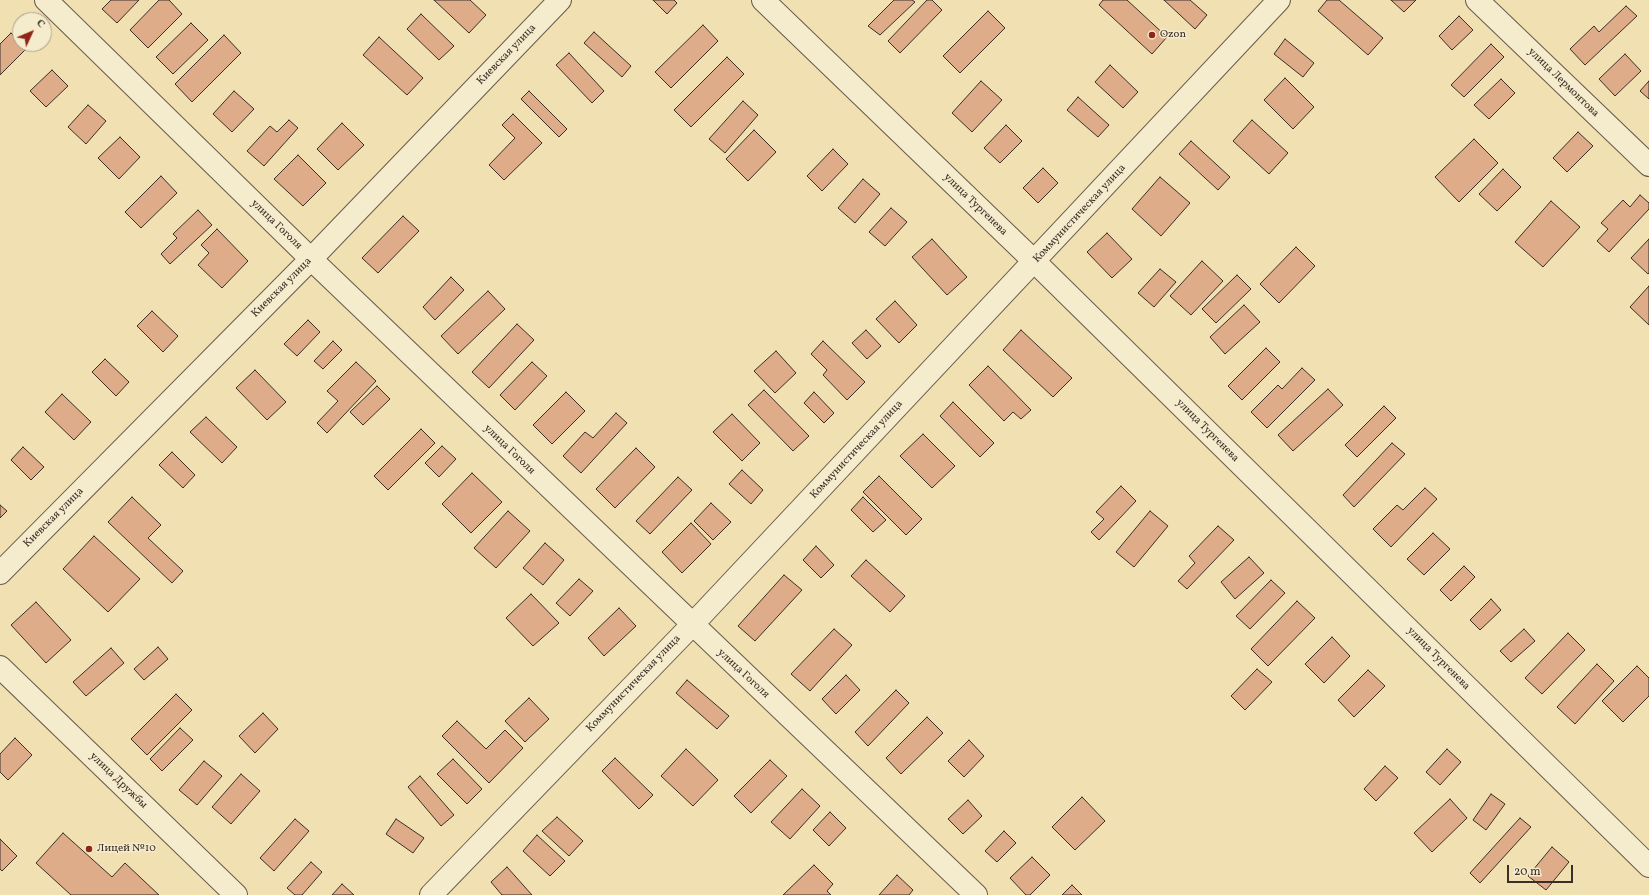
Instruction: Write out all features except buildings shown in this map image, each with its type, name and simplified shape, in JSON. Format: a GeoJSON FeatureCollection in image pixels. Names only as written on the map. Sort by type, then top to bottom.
{"type":"FeatureCollection","features":[{"type":"Feature","properties":{"kind":"street","name":"улица Гоголя"},"geometry":{"type":"LineString","coordinates":[[46,0],[311,259],[976,895]]}},
{"type":"Feature","properties":{"kind":"street","name":"Киевская улица"},"geometry":{"type":"LineString","coordinates":[[0,573],[311,259],[560,0]]}},
{"type":"Feature","properties":{"kind":"street","name":"улица Тургенева"},"geometry":{"type":"LineString","coordinates":[[763,0],[1035,262],[1649,866]]}},
{"type":"Feature","properties":{"kind":"street","name":"Коммунистическая улица"},"geometry":{"type":"LineString","coordinates":[[431,895],[692,625],[1035,262],[1279,0]]}},
{"type":"Feature","properties":{"kind":"street","name":"улица Лермонтова"},"geometry":{"type":"LineString","coordinates":[[1477,0],[1649,165]]}},
{"type":"Feature","properties":{"kind":"street","name":"улица Дружбы"},"geometry":{"type":"LineString","coordinates":[[0,667],[236,895]]}},
{"type":"Feature","properties":{"kind":"place","name":"Ozon"},"geometry":{"type":"Point","coordinates":[1152,35]}},
{"type":"Feature","properties":{"kind":"place","name":"Лицей №10"},"geometry":{"type":"Point","coordinates":[89,849]}}]}
